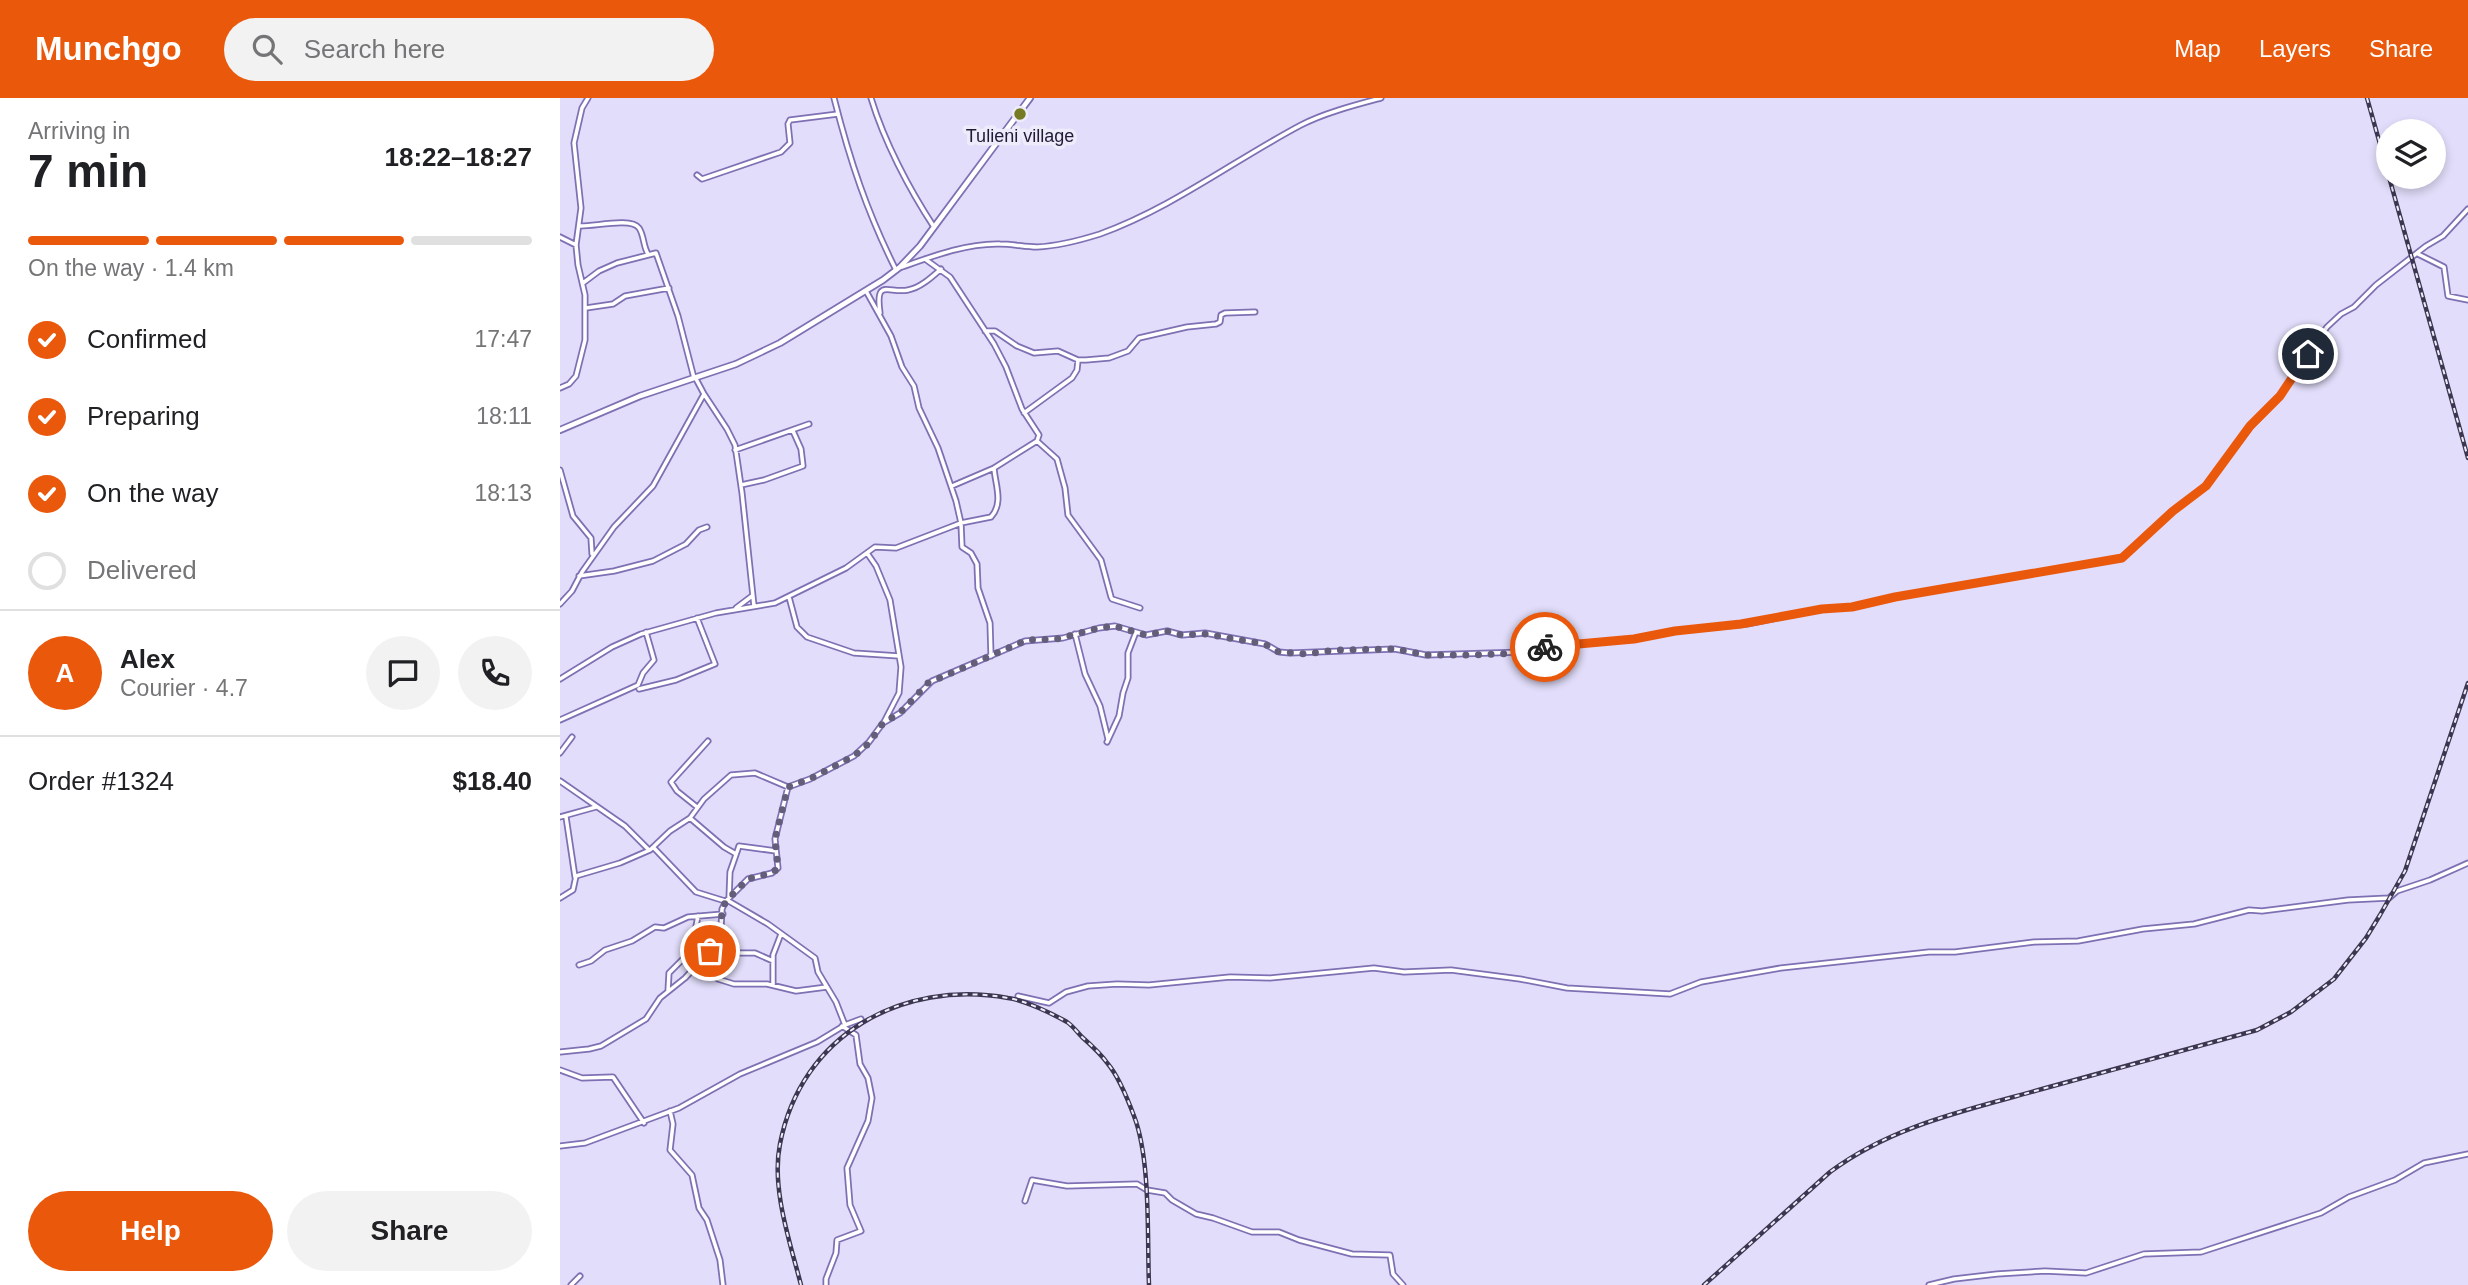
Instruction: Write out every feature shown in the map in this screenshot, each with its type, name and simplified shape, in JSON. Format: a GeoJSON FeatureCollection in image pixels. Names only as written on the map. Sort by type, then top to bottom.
{"type":"FeatureCollection","features":[{"type":"Feature","properties":{"kind":"street"},"geometry":{"type":"LineString","coordinates":[[560,388],[573,381],[585,340],[586,308],[576,245],[581,203],[575,133],[582,108],[588,98]]}},
{"type":"Feature","properties":{"kind":"street"},"geometry":{"type":"LineString","coordinates":[[834,98],[866,205],[898,269]]}},
{"type":"Feature","properties":{"kind":"street"},"geometry":{"type":"LineString","coordinates":[[871,98],[880,127],[890,142],[908,184],[934,227]]}},
{"type":"Feature","properties":{"kind":"street"},"geometry":{"type":"LineString","coordinates":[[560,430],[638,397],[695,379],[779,343],[898,269],[938,254],[1000,244],[1047,246],[1099,234],[1184,194],[1304,124],[1381,98]]}},
{"type":"Feature","properties":{"kind":"street"},"geometry":{"type":"LineString","coordinates":[[898,269],[934,227],[1027,99]]}},
{"type":"Feature","properties":{"kind":"street"},"geometry":{"type":"LineString","coordinates":[[697,175],[702,179],[781,152],[790,143],[790,120],[838,114]]}},
{"type":"Feature","properties":{"kind":"street"},"geometry":{"type":"LineString","coordinates":[[883,723],[900,713],[928,683],[1025,641],[1057,639],[1108,626],[1146,635],[1167,631],[1182,635],[1205,634],[1265,644],[1279,652],[1306,654],[1335,650],[1395,649],[1426,655],[1523,653],[1551,646],[1634,639],[1675,631],[1747,624],[2122,558],[2173,511],[2206,486],[2250,426],[2280,396],[2327,327],[2341,314],[2354,307],[2376,285],[2443,236],[2468,209]]}},
{"type":"Feature","properties":{"kind":"street"},"geometry":{"type":"LineString","coordinates":[[579,226],[626,222],[635,224],[640,229],[648,254]]}},
{"type":"Feature","properties":{"kind":"street"},"geometry":{"type":"LineString","coordinates":[[560,237],[576,245]]}},
{"type":"Feature","properties":{"kind":"street"},"geometry":{"type":"LineString","coordinates":[[583,283],[601,270],[648,254],[657,254],[695,379],[727,429],[735,450],[754,607]]}},
{"type":"Feature","properties":{"kind":"street"},"geometry":{"type":"LineString","coordinates":[[938,254],[942,270]]}},
{"type":"Feature","properties":{"kind":"street"},"geometry":{"type":"LineString","coordinates":[[2418,254],[2444,267],[2448,296],[2468,300]]}},
{"type":"Feature","properties":{"kind":"street"},"geometry":{"type":"LineString","coordinates":[[925,259],[950,277],[985,331],[1006,367],[1024,413],[1039,435],[1037,441],[994,468],[952,485]]}},
{"type":"Feature","properties":{"kind":"street"},"geometry":{"type":"LineString","coordinates":[[880,315],[878,302],[882,292],[889,288],[904,291],[914,288],[942,270]]}},
{"type":"Feature","properties":{"kind":"street"},"geometry":{"type":"LineString","coordinates":[[586,308],[613,304],[625,296],[669,288]]}},
{"type":"Feature","properties":{"kind":"street"},"geometry":{"type":"LineString","coordinates":[[866,291],[894,342],[902,368],[915,386],[919,408],[952,485],[961,523],[962,547],[971,553],[977,565],[978,588],[990,623],[992,656]]}},
{"type":"Feature","properties":{"kind":"street"},"geometry":{"type":"LineString","coordinates":[[985,331],[995,331],[1017,346],[1034,353],[1058,351],[1078,360],[1116,355],[1132,349],[1135,340],[1139,338],[1187,327],[1216,324],[1225,313],[1255,312]]}},
{"type":"Feature","properties":{"kind":"street"},"geometry":{"type":"LineString","coordinates":[[1024,413],[1072,378],[1077,370],[1078,360]]}},
{"type":"Feature","properties":{"kind":"street"},"geometry":{"type":"LineString","coordinates":[[560,604],[572,591],[579,576],[623,516],[653,486],[704,394]]}},
{"type":"Feature","properties":{"kind":"street"},"geometry":{"type":"LineString","coordinates":[[735,450],[809,424]]}},
{"type":"Feature","properties":{"kind":"street"},"geometry":{"type":"LineString","coordinates":[[741,485],[803,466],[793,430]]}},
{"type":"Feature","properties":{"kind":"street"},"geometry":{"type":"LineString","coordinates":[[1037,441],[1057,460],[1065,488],[1068,515],[1101,560],[1112,599],[1140,608]]}},
{"type":"Feature","properties":{"kind":"street"},"geometry":{"type":"LineString","coordinates":[[560,679],[612,647],[646,632],[789,597],[846,568],[878,546],[901,547],[961,523],[995,514],[998,493],[994,468]]}},
{"type":"Feature","properties":{"kind":"street"},"geometry":{"type":"LineString","coordinates":[[560,470],[573,516],[591,538],[592,558]]}},
{"type":"Feature","properties":{"kind":"street"},"geometry":{"type":"LineString","coordinates":[[579,576],[653,561],[678,549],[699,530],[707,527]]}},
{"type":"Feature","properties":{"kind":"street"},"geometry":{"type":"LineString","coordinates":[[575,877],[631,859],[652,849],[670,831],[690,818],[697,807],[724,780],[737,774],[762,775],[788,787],[810,779],[854,756],[869,743],[900,693],[902,680],[890,600],[876,566],[867,553]]}},
{"type":"Feature","properties":{"kind":"street"},"geometry":{"type":"LineString","coordinates":[[734,609],[752,596]]}},
{"type":"Feature","properties":{"kind":"street"},"geometry":{"type":"LineString","coordinates":[[789,597],[797,627],[807,637],[854,653],[899,656]]}},
{"type":"Feature","properties":{"kind":"street"},"geometry":{"type":"LineString","coordinates":[[639,689],[676,680],[715,664],[696,618]]}},
{"type":"Feature","properties":{"kind":"street"},"geometry":{"type":"LineString","coordinates":[[560,720],[638,685],[643,673],[654,660],[646,632]]}},
{"type":"Feature","properties":{"kind":"street"},"geometry":{"type":"LineString","coordinates":[[1075,634],[1085,674],[1100,706],[1107,740],[1119,716],[1128,678],[1128,653],[1136,632]]}},
{"type":"Feature","properties":{"kind":"street"},"geometry":{"type":"LineString","coordinates":[[560,754],[572,737]]}},
{"type":"Feature","properties":{"kind":"street"},"geometry":{"type":"LineString","coordinates":[[697,807],[677,791],[671,782],[708,741]]}},
{"type":"Feature","properties":{"kind":"street"},"geometry":{"type":"LineString","coordinates":[[560,780],[625,826],[695,892],[728,900],[750,912],[815,958],[818,972],[836,1002],[844,1025],[856,1035],[860,1064],[868,1078],[872,1103],[868,1121],[847,1168],[850,1205],[861,1231],[841,1237],[836,1242],[826,1285]]}},
{"type":"Feature","properties":{"kind":"street"},"geometry":{"type":"LineString","coordinates":[[728,900],[748,879],[776,870],[779,863],[776,851],[779,818],[788,787]]}},
{"type":"Feature","properties":{"kind":"street"},"geometry":{"type":"LineString","coordinates":[[560,898],[573,890],[575,877],[563,817],[596,807]]}},
{"type":"Feature","properties":{"kind":"street"},"geometry":{"type":"LineString","coordinates":[[690,818],[736,854]]}},
{"type":"Feature","properties":{"kind":"street"},"geometry":{"type":"LineString","coordinates":[[560,1052],[601,1046],[646,1019],[714,944],[728,900],[730,872],[738,848],[743,845],[776,851]]}},
{"type":"Feature","properties":{"kind":"street"},"geometry":{"type":"LineString","coordinates":[[1018,996],[1051,1003],[1066,992],[1088,986],[1149,985],[1230,977],[1270,978],[1374,968],[1404,972],[1451,970],[1567,989],[1670,994],[1701,982],[1782,968],[2051,941],[2072,942],[2143,929],[2194,925],[2249,910],[2264,911],[2348,900],[2389,898],[2397,891],[2468,863]]}},
{"type":"Feature","properties":{"kind":"street"},"geometry":{"type":"LineString","coordinates":[[579,965],[591,961],[605,950],[632,941],[653,928],[662,929],[686,918],[723,914]]}},
{"type":"Feature","properties":{"kind":"street"},"geometry":{"type":"LineString","coordinates":[[668,992],[669,973],[692,948],[698,916]]}},
{"type":"Feature","properties":{"kind":"street"},"geometry":{"type":"LineString","coordinates":[[773,985],[773,961],[781,934]]}},
{"type":"Feature","properties":{"kind":"street"},"geometry":{"type":"LineString","coordinates":[[714,944],[732,952],[755,953],[773,961]]}},
{"type":"Feature","properties":{"kind":"street"},"geometry":{"type":"LineString","coordinates":[[684,959],[701,961],[718,979],[730,983],[773,985],[796,991],[827,987]]}},
{"type":"Feature","properties":{"kind":"street"},"geometry":{"type":"LineString","coordinates":[[560,1146],[580,1144],[644,1123],[687,1104],[740,1074],[817,1042],[861,1018]]}},
{"type":"Feature","properties":{"kind":"street"},"geometry":{"type":"LineString","coordinates":[[560,1070],[582,1078],[613,1077],[644,1123]]}},
{"type":"Feature","properties":{"kind":"street"},"geometry":{"type":"LineString","coordinates":[[670,1111],[673,1124],[670,1150],[692,1175],[699,1208],[711,1229],[720,1259],[723,1285]]}},
{"type":"Feature","properties":{"kind":"street"},"geometry":{"type":"LineString","coordinates":[[1929,1285],[1997,1274],[2042,1271],[2086,1273],[2144,1254],[2201,1252],[2321,1213],[2349,1197],[2400,1177],[2424,1163],[2468,1154]]}},
{"type":"Feature","properties":{"kind":"street"},"geometry":{"type":"LineString","coordinates":[[1025,1202],[1032,1180],[1067,1186],[1138,1184],[1147,1190],[1165,1193],[1196,1214],[1252,1232],[1279,1232],[1352,1254],[1390,1255],[1393,1274],[1403,1285]]}},
{"type":"Feature","properties":{"kind":"street"},"geometry":{"type":"LineString","coordinates":[[571,1285],[580,1276]]}},
{"type":"Feature","properties":{"kind":"railway"},"geometry":{"type":"LineString","coordinates":[[2367,98],[2376,130]]}},
{"type":"Feature","properties":{"kind":"railway"},"geometry":{"type":"LineString","coordinates":[[2392,189],[2468,458]]}},
{"type":"Feature","properties":{"kind":"railway"},"geometry":{"type":"LineString","coordinates":[[1704,1285],[1830,1172],[1879,1142],[1959,1112],[2257,1030],[2291,1012],[2334,979],[2366,938],[2405,871],[2468,683]]}},
{"type":"Feature","properties":{"kind":"railway"},"geometry":{"type":"LineString","coordinates":[[801,1285],[783,1215],[778,1161],[791,1106],[810,1073],[833,1045],[862,1023],[895,1007],[931,997],[969,994],[1015,999],[1061,1019],[1071,1025],[1099,1053],[1116,1075],[1134,1116],[1143,1154],[1149,1285]]}},
{"type":"Feature","properties":{"kind":"way so far"},"geometry":{"type":"LineString","coordinates":[[710,951],[721,928],[722,909],[726,901],[748,879],[758,874],[772,873],[778,868],[775,839],[788,787],[810,779],[854,756],[869,743],[883,723],[900,713],[928,683],[1021,642],[1063,638],[1115,626],[1146,635],[1167,631],[1182,635],[1205,634],[1235,638],[1265,644],[1279,652],[1306,654],[1335,650],[1395,649],[1426,655],[1471,655],[1523,653],[1545,647]]}},
{"type":"Feature","properties":{"kind":"place","name":"Tulieni village"},"geometry":{"type":"Point","coordinates":[1020,114]}},
{"type":"Feature","properties":{"kind":"route"},"geometry":{"type":"LineString","coordinates":[[1545,647],[1634,639],[1822,609],[1852,607],[1895,597],[2122,558],[2173,511],[2206,486],[2250,426],[2284,391],[2308,354]]}}]}
